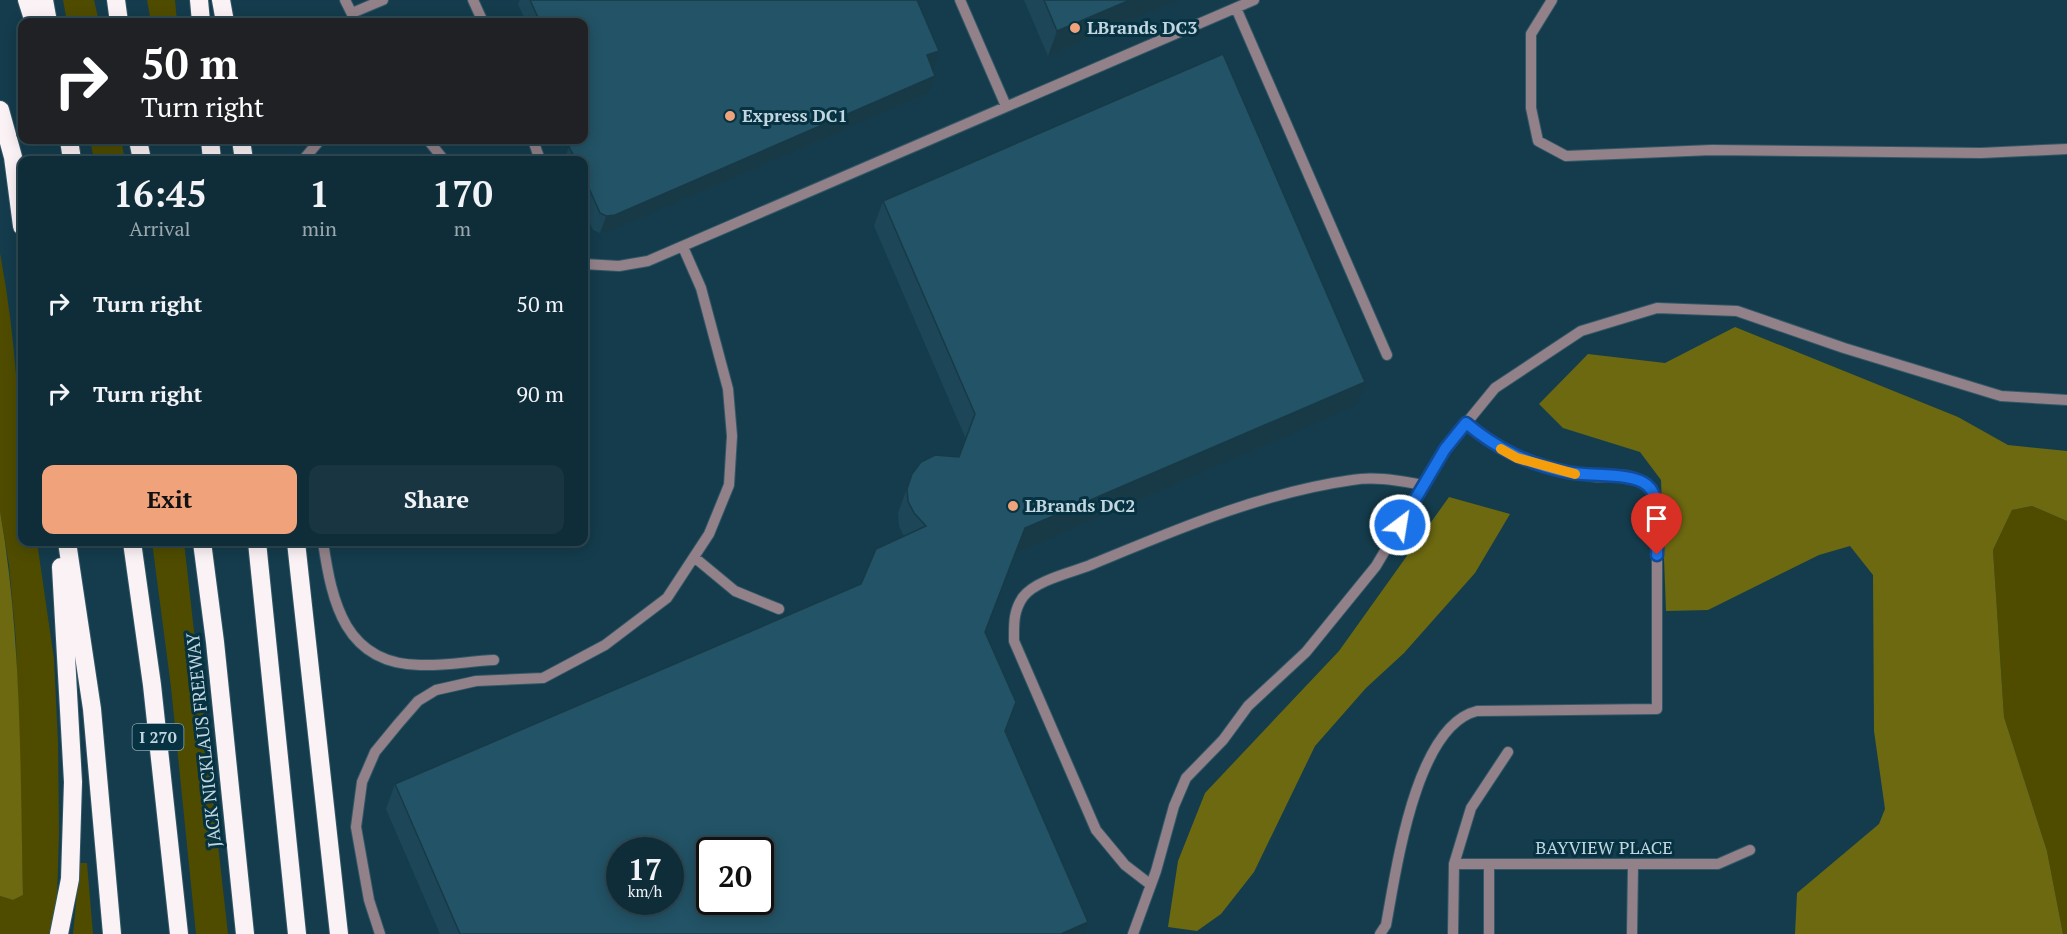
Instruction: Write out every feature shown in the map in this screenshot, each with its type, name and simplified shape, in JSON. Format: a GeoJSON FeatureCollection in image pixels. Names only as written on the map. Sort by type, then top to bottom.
{"type":"FeatureCollection","features":[{"type":"Feature","properties":{"kind":"highway"},"geometry":{"type":"LineString","coordinates":[[27,0],[33,18]]}},
{"type":"Feature","properties":{"kind":"highway"},"geometry":{"type":"LineString","coordinates":[[44,0],[47,18]]}},
{"type":"Feature","properties":{"kind":"highway"},"geometry":{"type":"LineString","coordinates":[[116,0],[118,18]]}},
{"type":"Feature","properties":{"kind":"highway"},"geometry":{"type":"LineString","coordinates":[[199,0],[201,18]]}},
{"type":"Feature","properties":{"kind":"highway"},"geometry":{"type":"LineString","coordinates":[[221,0],[224,18]]}},
{"type":"Feature","properties":{"kind":"highway"},"geometry":{"type":"LineString","coordinates":[[0,110],[13,156],[18,195]]}},
{"type":"Feature","properties":{"kind":"highway"},"geometry":{"type":"LineString","coordinates":[[59,546],[73,782],[70,879],[59,934]]}},
{"type":"Feature","properties":{"kind":"highway"},"geometry":{"type":"LineString","coordinates":[[68,546],[92,710],[112,934]]}},
{"type":"Feature","properties":{"kind":"highway","name":"I 270"},"geometry":{"type":"LineString","coordinates":[[133,546],[153,686],[179,934]]}},
{"type":"Feature","properties":{"kind":"highway","name":"JACK NICKLAUS FREEWAY"},"geometry":{"type":"LineString","coordinates":[[203,546],[215,642],[245,934]]}},
{"type":"Feature","properties":{"kind":"highway"},"geometry":{"type":"LineString","coordinates":[[257,546],[297,934]]}},
{"type":"Feature","properties":{"kind":"highway"},"geometry":{"type":"LineString","coordinates":[[296,546],[339,934]]}},
{"type":"Feature","properties":{"kind":"street"},"geometry":{"type":"LineString","coordinates":[[345,0],[354,18],[383,0]]}},
{"type":"Feature","properties":{"kind":"street"},"geometry":{"type":"LineString","coordinates":[[473,0],[481,18]]}},
{"type":"Feature","properties":{"kind":"street"},"geometry":{"type":"LineString","coordinates":[[960,0],[1006,106]]}},
{"type":"Feature","properties":{"kind":"street"},"geometry":{"type":"LineString","coordinates":[[588,264],[619,266],[648,261],[1254,0]]}},
{"type":"Feature","properties":{"kind":"street"},"geometry":{"type":"LineString","coordinates":[[1552,0],[1531,34],[1531,108],[1538,141],[1566,156],[1712,150],[1981,153],[2067,149]]}},
{"type":"Feature","properties":{"kind":"street"},"geometry":{"type":"LineString","coordinates":[[1236,8],[1387,355]]}},
{"type":"Feature","properties":{"kind":"street"},"geometry":{"type":"LineString","coordinates":[[306,156],[317,144]]}},
{"type":"Feature","properties":{"kind":"street"},"geometry":{"type":"LineString","coordinates":[[431,144],[441,156]]}},
{"type":"Feature","properties":{"kind":"street"},"geometry":{"type":"LineString","coordinates":[[380,934],[369,900],[356,827],[366,772],[375,752],[398,724],[418,701],[436,690],[476,681],[543,678],[605,645],[667,598],[709,534],[729,485],[732,436],[728,389],[701,288],[683,247]]}},
{"type":"Feature","properties":{"kind":"street"},"geometry":{"type":"LineString","coordinates":[[1133,934],[1151,885],[1174,806],[1186,778],[1223,740],[1248,706],[1306,652],[1376,566],[1445,449],[1495,388],[1581,331],[1658,308],[1737,311],[1844,348],[2001,396],[2067,400]]}},
{"type":"Feature","properties":{"kind":"street"},"geometry":{"type":"LineString","coordinates":[[1380,934],[1386,925],[1404,830],[1420,779],[1446,732],[1465,714],[1477,711],[1657,708],[1657,499],[1648,485],[1629,476],[1601,477],[1578,474],[1517,458],[1492,445],[1466,423]]}},
{"type":"Feature","properties":{"kind":"street"},"geometry":{"type":"LineString","coordinates":[[1151,885],[1125,865],[1092,821],[1014,641],[1014,617],[1024,596],[1041,585],[1160,536],[1256,502],[1352,480],[1384,478],[1424,485]]}},
{"type":"Feature","properties":{"kind":"street"},"geometry":{"type":"LineString","coordinates":[[324,546],[329,573],[344,623],[352,638],[371,652],[399,663],[420,665],[494,660]]}},
{"type":"Feature","properties":{"kind":"street"},"geometry":{"type":"LineString","coordinates":[[694,557],[735,591],[779,609]]}},
{"type":"Feature","properties":{"kind":"street"},"geometry":{"type":"LineString","coordinates":[[1453,934],[1454,864],[1470,808],[1508,752]]}},
{"type":"Feature","properties":{"kind":"street","name":"BAYVIEW PLACE"},"geometry":{"type":"LineString","coordinates":[[1454,864],[1632,866],[1718,864],[1750,850]]}},
{"type":"Feature","properties":{"kind":"street"},"geometry":{"type":"LineString","coordinates":[[1488,865],[1489,934]]}},
{"type":"Feature","properties":{"kind":"street"},"geometry":{"type":"LineString","coordinates":[[1632,866],[1632,934]]}},
{"type":"Feature","properties":{"kind":"shaded area"},"geometry":{"type":"Polygon","coordinates":[[[63,0],[94,0],[98,18],[66,18],[63,0]]]}},
{"type":"Feature","properties":{"kind":"shaded area"},"geometry":{"type":"Polygon","coordinates":[[[147,0],[175,0],[177,18],[150,18],[147,0]]]}},
{"type":"Feature","properties":{"kind":"shaded area"},"geometry":{"type":"Polygon","coordinates":[[[91,144],[122,144],[124,156],[93,156],[91,144]]]}},
{"type":"Feature","properties":{"kind":"shaded area"},"geometry":{"type":"Polygon","coordinates":[[[0,253],[11,325],[18,397],[18,546],[38,546],[54,659],[59,832],[56,934],[0,934],[0,896],[13,900],[23,895],[16,641],[9,565],[0,511],[0,253]]]}},
{"type":"Feature","properties":{"kind":"shaded area"},"geometry":{"type":"Polygon","coordinates":[[[1735,327],[1958,417],[2008,445],[2067,451],[2067,521],[2032,506],[2012,510],[1993,550],[2004,717],[2047,851],[2063,934],[1795,934],[1797,893],[1879,824],[1885,809],[1874,731],[1873,575],[1850,546],[1819,555],[1708,610],[1666,611],[1661,480],[1640,452],[1563,428],[1539,404],[1588,354],[1665,363],[1735,327]]]}},
{"type":"Feature","properties":{"kind":"shaded area"},"geometry":{"type":"Polygon","coordinates":[[[1449,497],[1510,514],[1475,573],[1404,653],[1366,688],[1315,746],[1254,872],[1221,914],[1197,931],[1168,927],[1178,861],[1205,793],[1339,651],[1449,497]]]}},
{"type":"Feature","properties":{"kind":"shaded area"},"geometry":{"type":"Polygon","coordinates":[[[2032,506],[2067,521],[2067,934],[2063,934],[2047,851],[2004,717],[1993,550],[2012,510],[2032,506]]]}},
{"type":"Feature","properties":{"kind":"shaded area"},"geometry":{"type":"Polygon","coordinates":[[[0,511],[12,606],[19,702],[23,895],[13,900],[0,896],[0,511]]]}},
{"type":"Feature","properties":{"kind":"shaded area"},"geometry":{"type":"Polygon","coordinates":[[[153,546],[184,546],[228,934],[196,934],[171,687],[153,546]]]}},
{"type":"Feature","properties":{"kind":"shaded area"},"geometry":{"type":"Polygon","coordinates":[[[80,863],[87,863],[93,934],[73,934],[80,863]]]}},
{"type":"Feature","properties":{"kind":"building","name":"Express DC1"},"geometry":{"type":"Polygon","coordinates":[[[530,0],[917,0],[939,51],[927,55],[935,76],[615,215],[606,216],[600,213],[588,186],[588,156],[574,156],[569,147],[571,144],[588,144],[588,18],[538,18],[530,0]]]}},
{"type":"Feature","properties":{"kind":"building"},"geometry":{"type":"Polygon","coordinates":[[[1044,0],[1130,0],[1057,31],[1044,0]]]}},
{"type":"Feature","properties":{"kind":"building","name":"LBrands DC2"},"geometry":{"type":"Polygon","coordinates":[[[1223,54],[1365,382],[1025,528],[985,632],[1016,702],[1005,731],[1088,922],[1061,934],[460,934],[395,784],[861,584],[876,549],[926,526],[914,513],[908,501],[907,489],[912,474],[921,462],[935,455],[959,457],[975,414],[883,201],[1223,54]]]}},
{"type":"Feature","properties":{"kind":"slow traffic"},"geometry":{"type":"LineString","coordinates":[[1501,449],[1517,458],[1575,474]]}},
{"type":"Feature","properties":{"kind":"place","name":"LBrands DC3"},"geometry":{"type":"Point","coordinates":[1075,28]}},
{"type":"Feature","properties":{"kind":"place","name":"Express DC1"},"geometry":{"type":"Point","coordinates":[730,116]}},
{"type":"Feature","properties":{"kind":"place","name":"LBrands DC2"},"geometry":{"type":"Point","coordinates":[1013,506]}},
{"type":"Feature","properties":{"kind":"route"},"geometry":{"type":"LineString","coordinates":[[1400,525],[1445,449],[1466,423],[1492,445],[1517,458],[1567,472],[1601,477],[1629,476],[1648,485],[1657,499],[1657,555]]}}]}
